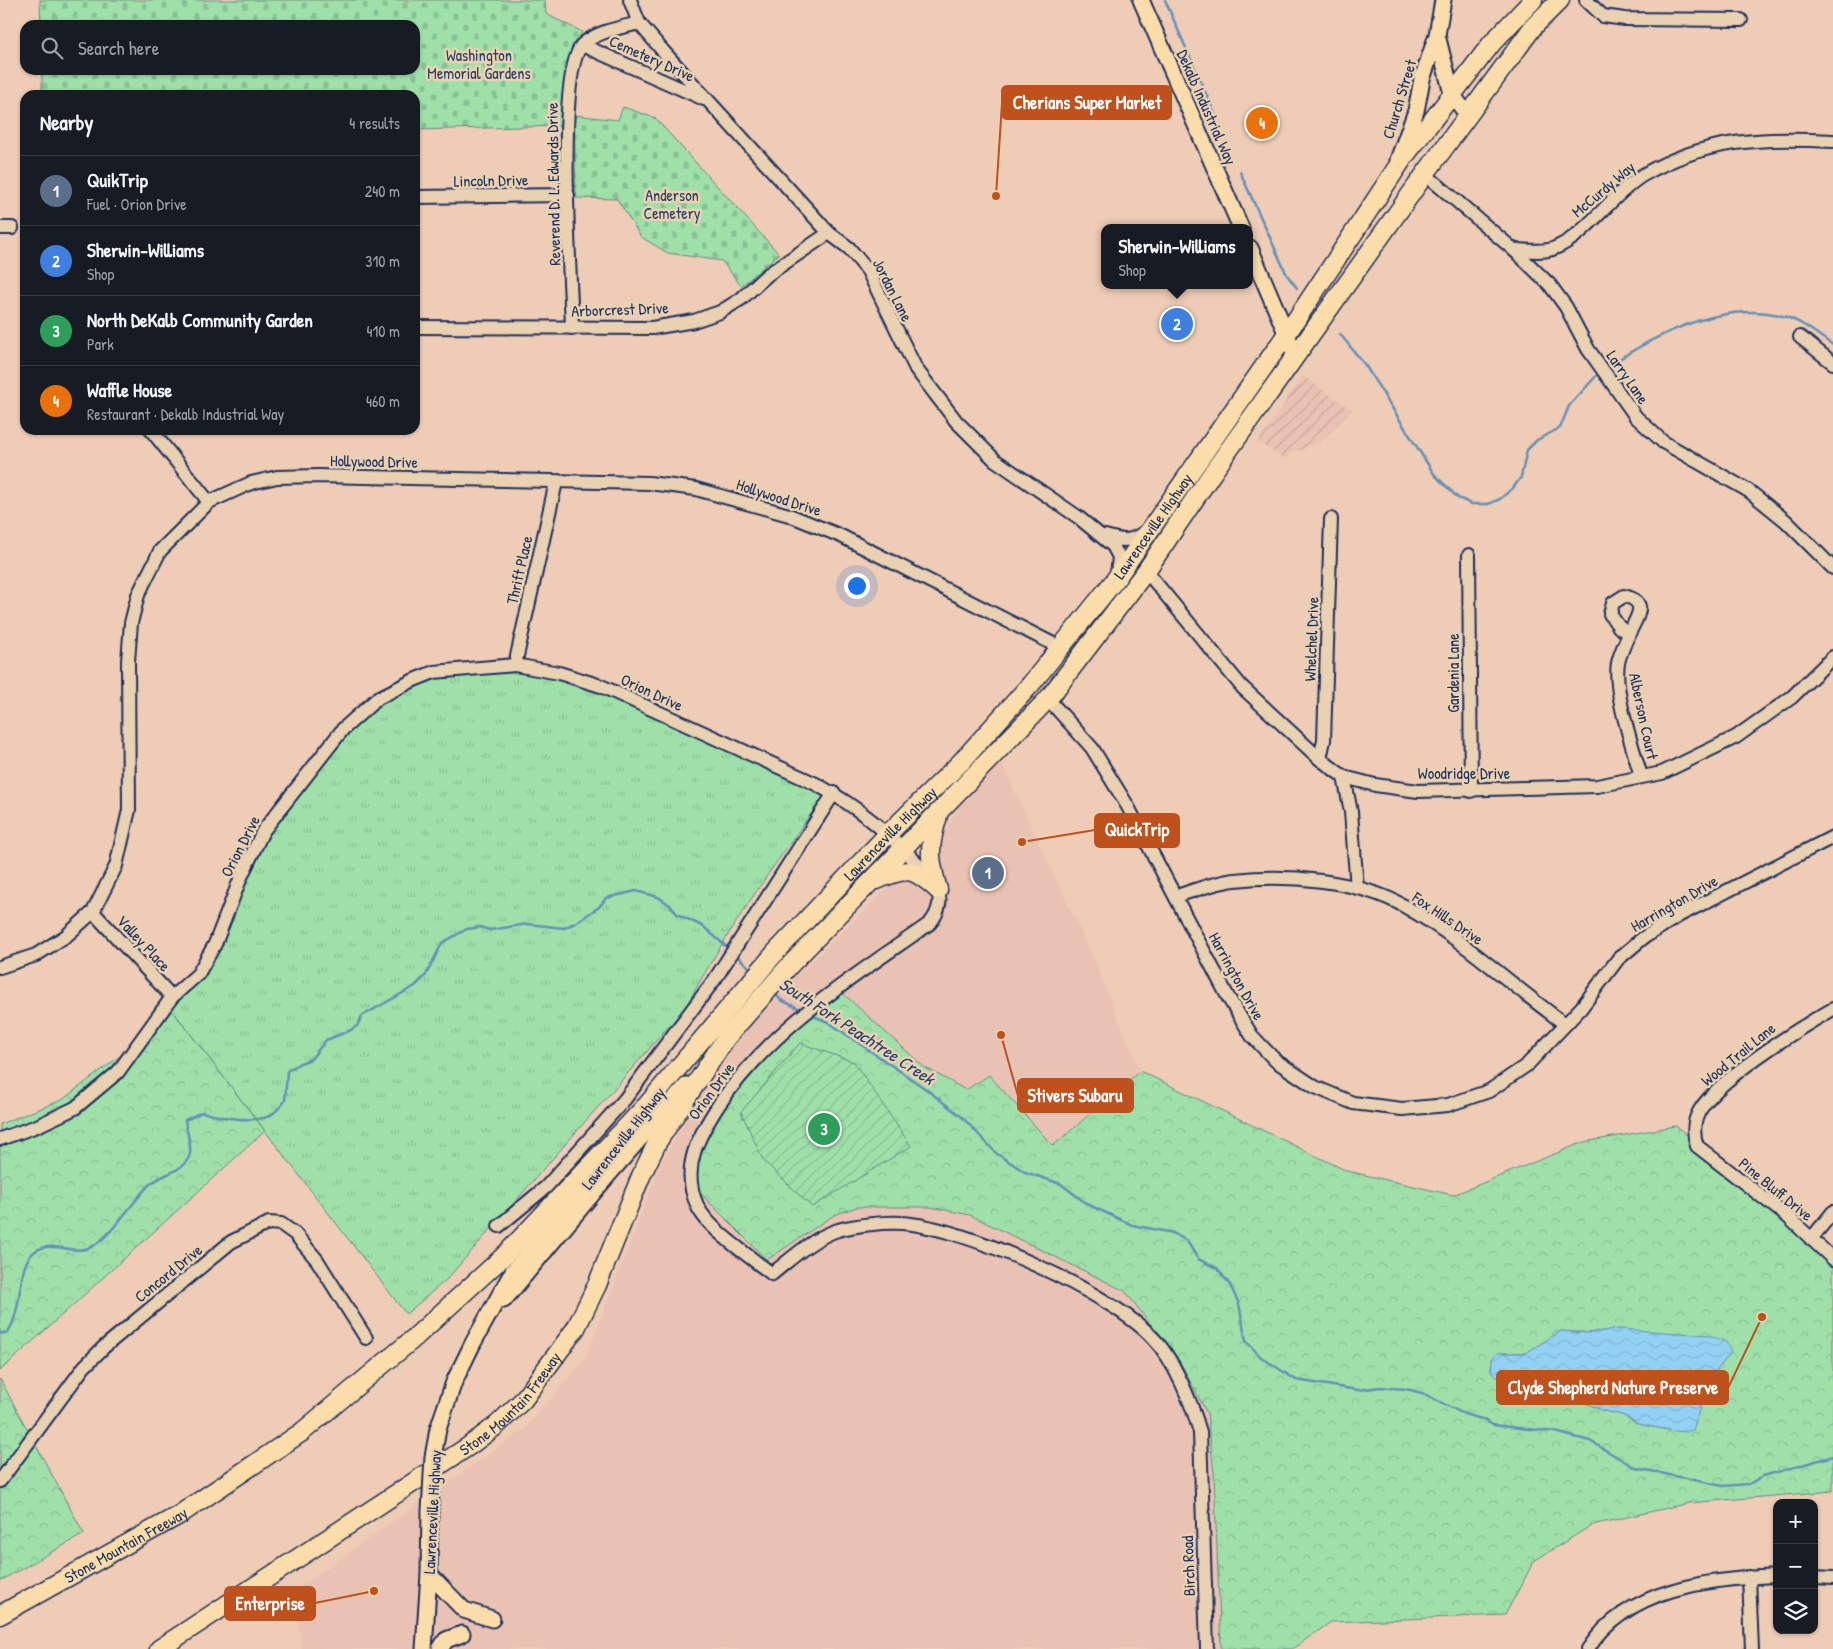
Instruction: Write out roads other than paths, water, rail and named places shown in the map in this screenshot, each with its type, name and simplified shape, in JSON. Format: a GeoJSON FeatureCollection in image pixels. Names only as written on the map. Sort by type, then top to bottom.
{"type":"FeatureCollection","features":[{"type":"Feature","properties":{"kind":"highway","name":"Lawrenceville Highway"},"geometry":{"type":"LineString","coordinates":[[646,1106],[775,953],[888,834],[962,761],[1061,648],[1116,580],[1286,335],[1393,173],[1492,43],[1533,0]]}},
{"type":"Feature","properties":{"kind":"highway","name":"Lawrenceville Highway"},"geometry":{"type":"LineString","coordinates":[[726,1038],[757,1005],[789,966],[1048,699],[1146,571],[1295,354],[1338,298],[1425,174],[1533,28],[1560,0]]}},
{"type":"Feature","properties":{"kind":"highway"},"geometry":{"type":"LineString","coordinates":[[938,890],[929,854],[939,813]]}},
{"type":"Feature","properties":{"kind":"highway"},"geometry":{"type":"LineString","coordinates":[[871,883],[894,873],[911,870],[918,873],[938,890]]}},
{"type":"Feature","properties":{"kind":"highway","name":"Stone Mountain Freeway"},"geometry":{"type":"LineString","coordinates":[[159,1649],[469,1446],[497,1425],[523,1400],[576,1328],[597,1285],[641,1176],[658,1141],[726,1038]]}},
{"type":"Feature","properties":{"kind":"highway","name":"Stone Mountain Freeway"},"geometry":{"type":"LineString","coordinates":[[0,1615],[179,1515],[302,1432],[414,1339],[503,1257],[646,1106]]}},
{"type":"Feature","properties":{"kind":"main road","name":"Dekalb Industrial Way"},"geometry":{"type":"LineString","coordinates":[[1141,0],[1239,224]]}},
{"type":"Feature","properties":{"kind":"main road","name":"Church Street"},"geometry":{"type":"LineString","coordinates":[[1393,173],[1413,119],[1422,79],[1437,35],[1443,0]]}},
{"type":"Feature","properties":{"kind":"main road","name":"Church Street"},"geometry":{"type":"LineString","coordinates":[[1437,35],[1452,94],[1468,116]]}},
{"type":"Feature","properties":{"kind":"main road"},"geometry":{"type":"LineString","coordinates":[[1253,255],[1295,354]]}},
{"type":"Feature","properties":{"kind":"main road","name":"Lawrenceville Highway"},"geometry":{"type":"LineString","coordinates":[[484,1324],[726,1038]]}},
{"type":"Feature","properties":{"kind":"main road","name":"Lawrenceville Highway"},"geometry":{"type":"LineString","coordinates":[[424,1649],[433,1457],[438,1429],[454,1382],[513,1271],[591,1181],[646,1106]]}},
{"type":"Feature","properties":{"kind":"main road"},"geometry":{"type":"LineString","coordinates":[[429,1574],[464,1610],[492,1618]]}},
{"type":"Feature","properties":{"kind":"main road"},"geometry":{"type":"LineString","coordinates":[[440,1649],[446,1640],[462,1634]]}},
{"type":"Feature","properties":{"kind":"street","name":"Jordan Lane"},"geometry":{"type":"LineString","coordinates":[[630,0],[639,23],[829,233],[849,248],[868,271],[916,369],[956,421],[995,460],[1100,535],[1118,552],[1119,564],[1116,580]]}},
{"type":"Feature","properties":{"kind":"street"},"geometry":{"type":"LineString","coordinates":[[1586,0],[1603,16],[1625,19],[1741,20]]}},
{"type":"Feature","properties":{"kind":"street"},"geometry":{"type":"LineString","coordinates":[[582,45],[601,33],[639,23]]}},
{"type":"Feature","properties":{"kind":"street","name":"Cemetery Drive"},"geometry":{"type":"LineString","coordinates":[[582,45],[709,101]]}},
{"type":"Feature","properties":{"kind":"street","name":"Reverend D. L. Edwards Drive"},"geometry":{"type":"LineString","coordinates":[[572,328],[566,104],[571,70],[582,45]]}},
{"type":"Feature","properties":{"kind":"street","name":"McCurdy Way"},"geometry":{"type":"LineString","coordinates":[[1514,250],[1555,248],[1585,226],[1640,176],[1678,157],[1713,146],[1741,141],[1785,138],[1833,141]]}},
{"type":"Feature","properties":{"kind":"street","name":"Larry Lane"},"geometry":{"type":"LineString","coordinates":[[1425,174],[1514,250],[1550,285],[1566,307],[1588,349],[1636,417],[1663,442],[1749,491],[1786,521],[1833,568]]}},
{"type":"Feature","properties":{"kind":"street","name":"Lincoln Drive"},"geometry":{"type":"LineString","coordinates":[[420,197],[568,195]]}},
{"type":"Feature","properties":{"kind":"street","name":"Arborcrest Drive"},"geometry":{"type":"LineString","coordinates":[[420,327],[652,328],[694,320],[720,312],[741,299],[775,270],[829,233]]}},
{"type":"Feature","properties":{"kind":"street"},"geometry":{"type":"LineString","coordinates":[[1800,337],[1833,364]]}},
{"type":"Feature","properties":{"kind":"street"},"geometry":{"type":"LineString","coordinates":[[154,435],[209,502]]}},
{"type":"Feature","properties":{"kind":"street","name":"Hollywood Drive"},"geometry":{"type":"LineString","coordinates":[[0,967],[36,955],[66,936],[93,912],[116,866],[129,810],[128,661],[131,623],[138,595],[160,550],[209,502],[251,484],[277,477],[318,476],[649,483],[696,489],[789,515],[841,536],[1061,648]]}},
{"type":"Feature","properties":{"kind":"street","name":"Thrift Place"},"geometry":{"type":"LineString","coordinates":[[515,665],[556,482]]}},
{"type":"Feature","properties":{"kind":"street","name":"Whelchel Drive"},"geometry":{"type":"LineString","coordinates":[[1320,759],[1324,740],[1331,519]]}},
{"type":"Feature","properties":{"kind":"street","name":"Jordan Lane"},"geometry":{"type":"LineString","coordinates":[[1100,535],[1126,541],[1139,536],[1152,526]]}},
{"type":"Feature","properties":{"kind":"street","name":"Gardenia Lane"},"geometry":{"type":"LineString","coordinates":[[1469,555],[1470,791]]}},
{"type":"Feature","properties":{"kind":"street","name":"Woodridge Drive"},"geometry":{"type":"LineString","coordinates":[[1146,571],[1242,687],[1320,759],[1344,778],[1375,785],[1418,791],[1597,786],[1662,773],[1736,737],[1792,697],[1833,657]]}},
{"type":"Feature","properties":{"kind":"street","name":"Alberson Court"},"geometry":{"type":"LineString","coordinates":[[1629,634],[1618,663],[1618,678],[1641,776]]}},
{"type":"Feature","properties":{"kind":"street","name":"Orion Drive"},"geometry":{"type":"LineString","coordinates":[[0,1139],[37,1126],[75,1108],[118,1072],[172,997],[198,974],[215,944],[241,877],[263,831],[343,729],[378,698],[434,672],[515,665],[559,673],[601,686],[834,793],[862,811],[888,834],[904,849],[938,890],[939,904],[930,924],[832,990],[782,1032],[738,1078],[703,1129],[693,1151],[690,1172],[697,1207],[729,1241],[772,1274]]}},
{"type":"Feature","properties":{"kind":"street","name":"Harrington Drive"},"geometry":{"type":"LineString","coordinates":[[1048,699],[1092,748],[1127,805],[1177,896],[1228,997],[1252,1036],[1276,1062],[1315,1087],[1353,1103],[1402,1109],[1448,1105],[1489,1091],[1527,1065],[1581,1008],[1618,959],[1643,938],[1680,915],[1833,837]]}},
{"type":"Feature","properties":{"kind":"street"},"geometry":{"type":"LineString","coordinates":[[1344,778],[1352,812],[1357,888]]}},
{"type":"Feature","properties":{"kind":"street"},"geometry":{"type":"LineString","coordinates":[[499,1226],[546,1187],[625,1099],[715,979],[834,793]]}},
{"type":"Feature","properties":{"kind":"street","name":"Fox Hills Drive"},"geometry":{"type":"LineString","coordinates":[[1177,896],[1234,880],[1278,878],[1357,888],[1405,906],[1466,947],[1565,1024]]}},
{"type":"Feature","properties":{"kind":"street","name":"Valley Place"},"geometry":{"type":"LineString","coordinates":[[93,912],[172,997]]}},
{"type":"Feature","properties":{"kind":"street","name":"Wood Trail Lane"},"geometry":{"type":"LineString","coordinates":[[1697,1146],[1694,1138],[1697,1116],[1711,1095],[1798,1028],[1833,1009]]}},
{"type":"Feature","properties":{"kind":"street","name":"Pine Bluff Drive"},"geometry":{"type":"LineString","coordinates":[[1697,1146],[1788,1217],[1833,1259]]}},
{"type":"Feature","properties":{"kind":"street"},"geometry":{"type":"LineString","coordinates":[[1811,1239],[1833,1212]]}},
{"type":"Feature","properties":{"kind":"street","name":"Concord Drive"},"geometry":{"type":"LineString","coordinates":[[0,1481],[84,1368],[104,1346],[231,1242],[269,1223],[281,1224],[295,1234],[317,1260],[366,1338]]}},
{"type":"Feature","properties":{"kind":"street","name":"Birch Road"},"geometry":{"type":"LineString","coordinates":[[772,1274],[804,1248],[838,1231],[901,1223],[930,1227],[966,1237],[1059,1276],[1107,1302],[1141,1325],[1155,1340],[1170,1364],[1194,1412],[1200,1432],[1208,1649]]}},
{"type":"Feature","properties":{"kind":"street"},"geometry":{"type":"LineString","coordinates":[[1588,1649],[1598,1634],[1629,1610],[1670,1590],[1697,1582],[1773,1576]]}},
{"type":"Feature","properties":{"kind":"street"},"geometry":{"type":"LineString","coordinates":[[1749,1577],[1752,1649]]}},
{"type":"Feature","properties":{"kind":"street"},"geometry":{"type":"LineString","coordinates":[[1818,1577],[1833,1578]]}},
{"type":"Feature","properties":{"kind":"water"},"geometry":{"type":"Polygon","coordinates":[[[1619,1329],[1709,1335],[1726,1342],[1731,1352],[1708,1382],[1693,1430],[1686,1432],[1674,1431],[1638,1424],[1622,1415],[1601,1410],[1582,1401],[1563,1401],[1524,1384],[1497,1377],[1491,1371],[1492,1359],[1497,1353],[1526,1353],[1561,1331],[1588,1333],[1619,1329]]]}},
{"type":"Feature","properties":{"kind":"waterway"},"geometry":{"type":"LineString","coordinates":[[1165,0],[1217,119]]}},
{"type":"Feature","properties":{"kind":"waterway"},"geometry":{"type":"LineString","coordinates":[[1240,172],[1287,275],[1297,288]]}},
{"type":"Feature","properties":{"kind":"waterway"},"geometry":{"type":"LineString","coordinates":[[1607,367],[1668,332],[1713,316],[1737,313],[1760,312],[1783,316],[1809,328],[1833,345]]}},
{"type":"Feature","properties":{"kind":"waterway"},"geometry":{"type":"LineString","coordinates":[[1340,334],[1365,365],[1434,474],[1458,498],[1472,504],[1488,504],[1500,499],[1513,488],[1521,477],[1527,450],[1537,440],[1560,428],[1569,406],[1598,374]]}},
{"type":"Feature","properties":{"kind":"waterway","name":"South Fork Peachtree Creek"},"geometry":{"type":"LineString","coordinates":[[0,1333],[7,1333],[12,1324],[25,1267],[28,1259],[34,1252],[47,1247],[75,1250],[89,1248],[113,1229],[149,1185],[181,1167],[190,1153],[185,1120],[202,1112],[227,1118],[247,1119],[264,1118],[271,1115],[285,1101],[287,1071],[311,1059],[326,1040],[357,1026],[362,1016],[415,986],[426,975],[442,943],[467,929],[480,927],[490,930],[528,924],[564,928],[577,922],[599,907],[606,898],[636,891],[658,897],[670,905],[677,914],[704,927],[730,950]]}},
{"type":"Feature","properties":{"kind":"waterway","name":"South Fork Peachtree Creek"},"geometry":{"type":"LineString","coordinates":[[736,955],[752,970]]}},
{"type":"Feature","properties":{"kind":"waterway","name":"South Fork Peachtree Creek"},"geometry":{"type":"LineString","coordinates":[[773,992],[781,1000],[802,1010]]}},
{"type":"Feature","properties":{"kind":"waterway","name":"South Fork Peachtree Creek"},"geometry":{"type":"LineString","coordinates":[[811,1015],[828,1022],[926,1089],[962,1117],[997,1154],[1025,1172],[1061,1184],[1087,1204],[1132,1225],[1173,1233],[1187,1241],[1198,1259],[1217,1268],[1230,1285],[1239,1304],[1246,1341],[1261,1357],[1296,1380],[1358,1390],[1380,1387],[1406,1389],[1422,1393],[1464,1414],[1482,1419],[1493,1425],[1555,1432],[1590,1441],[1636,1468],[1723,1486],[1749,1484],[1763,1476],[1833,1456]]}},
{"type":"Feature","properties":{"kind":"place","name":"Waffle House"},"geometry":{"type":"Point","coordinates":[1262,123]}},
{"type":"Feature","properties":{"kind":"place","name":"Cherians Super Market"},"geometry":{"type":"Point","coordinates":[996,196]}},
{"type":"Feature","properties":{"kind":"place","name":"Sherwin-Williams"},"geometry":{"type":"Point","coordinates":[1177,324]}},
{"type":"Feature","properties":{"kind":"place","name":"QuickTrip"},"geometry":{"type":"Point","coordinates":[1022,842]}},
{"type":"Feature","properties":{"kind":"place","name":"QuikTrip"},"geometry":{"type":"Point","coordinates":[988,873]}},
{"type":"Feature","properties":{"kind":"place","name":"Stivers Subaru"},"geometry":{"type":"Point","coordinates":[1001,1035]}},
{"type":"Feature","properties":{"kind":"place","name":"North DeKalb Community Garden"},"geometry":{"type":"Point","coordinates":[824,1129]}},
{"type":"Feature","properties":{"kind":"place","name":"Clyde Shepherd Nature Preserve"},"geometry":{"type":"Point","coordinates":[1762,1317]}},
{"type":"Feature","properties":{"kind":"place","name":"Enterprise"},"geometry":{"type":"Point","coordinates":[374,1591]}},
{"type":"Feature","properties":{"kind":"park label","name":"Washington Memorial Gardens"},"geometry":{"type":"Point","coordinates":[479,64]}},
{"type":"Feature","properties":{"kind":"park label","name":"Anderson Cemetery"},"geometry":{"type":"Point","coordinates":[672,204]}}]}
